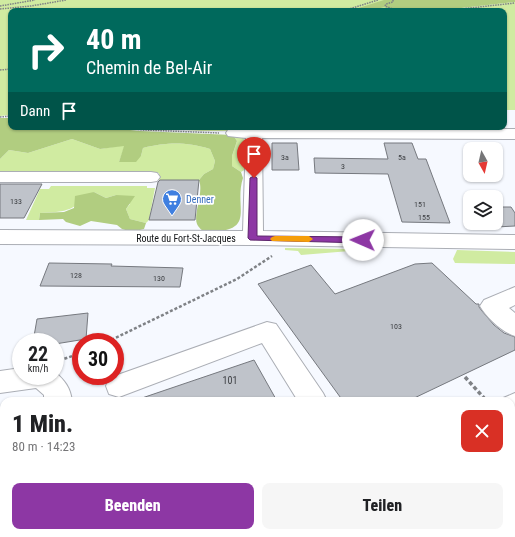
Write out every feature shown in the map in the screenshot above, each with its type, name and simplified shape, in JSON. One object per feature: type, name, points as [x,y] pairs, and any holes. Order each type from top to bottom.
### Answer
[{"type":"street","points":[[234,133],[515,134]]},
{"type":"street","points":[[253,238],[254,134]]},
{"type":"street","points":[[0,177],[151,177]]},
{"type":"street","name":"Route du Fort-St-Jacques","points":[[0,237],[253,238],[515,242]]},
{"type":"street","points":[[515,296],[492,306],[515,327]]},
{"type":"street","points":[[119,386],[267,331],[311,397]]},
{"type":"street","points":[[0,382],[42,376],[57,391],[58,397]]},
{"type":"path","points":[[0,6],[35,0]]},
{"type":"path","points":[[12,8],[66,0]]},
{"type":"path","points":[[353,8],[378,0]]},
{"type":"path","points":[[390,8],[385,6],[386,4],[393,2],[392,0]]},
{"type":"path","points":[[469,8],[515,3]]},
{"type":"path","points":[[144,130],[234,133]]},
{"type":"path","points":[[124,334],[237,279],[277,252]]},
{"type":"path","points":[[465,377],[483,397]]},
{"type":"green space","points":[[0,0],[391,0],[395,8],[8,8],[8,115],[0,116]]},
{"type":"green space","points":[[384,0],[515,0],[515,2],[462,8],[359,8]]},
{"type":"green space","points":[[515,2],[515,110],[507,110],[507,8],[462,8]]},
{"type":"green space","points":[[0,118],[8,118],[8,130],[130,130],[233,135],[237,141],[232,156],[232,166],[241,172],[243,178],[240,217],[238,223],[232,228],[221,231],[204,232],[197,224],[196,215],[200,191],[199,180],[204,174],[213,169],[215,161],[210,149],[185,144],[161,145],[143,148],[141,156],[136,162],[119,162],[124,146],[100,149],[72,139],[28,153],[9,150],[0,159]]},
{"type":"green space","points":[[184,130],[316,130],[315,131]]},
{"type":"green space","points":[[316,130],[477,130],[315,131]]},
{"type":"green space","points":[[233,135],[243,137],[244,140],[246,169],[241,172],[232,166],[232,156],[237,141]]},
{"type":"green space","points":[[72,139],[100,149],[125,145],[119,162],[141,156],[143,148],[177,144],[193,145],[210,149],[215,161],[213,169],[204,174],[199,180],[158,180],[159,173],[0,172],[0,159],[9,150],[28,153]]},
{"type":"green space","points":[[51,186],[147,186],[147,188],[155,188],[149,220],[146,223],[130,219],[126,209],[130,204],[116,195],[106,198],[94,192],[70,209],[58,212],[40,213],[39,220],[26,220],[40,189],[49,189]]},
{"type":"green space","points":[[94,192],[106,198],[116,195],[135,196],[126,209],[130,219],[146,223],[144,229],[132,232],[122,229],[117,225],[91,221],[80,226],[66,222],[63,219],[39,220],[40,213],[64,212],[74,208],[75,196]]},
{"type":"green space","points":[[285,248],[349,249],[350,251],[301,255],[298,251],[285,250]]},
{"type":"green space","points":[[457,250],[515,252],[515,264],[455,263],[453,259]]},
{"type":"building","points":[[272,143],[297,143],[299,170],[272,170]]},
{"type":"building","points":[[384,143],[412,143],[418,159],[426,159],[450,223],[402,222],[388,174],[315,173],[314,158],[388,159]]},
{"type":"building","points":[[160,180],[199,180],[195,220],[149,220],[158,182]]},
{"type":"building","points":[[0,184],[42,184],[24,218],[0,218]]},
{"type":"building","points":[[503,207],[511,207],[515,213],[515,226],[503,227]]},
{"type":"building","points":[[49,263],[112,264],[111,266],[183,268],[180,287],[40,286]]},
{"type":"building","points":[[432,263],[476,304],[479,304],[479,307],[494,325],[504,333],[515,337],[515,350],[416,397],[340,397],[258,284],[311,265],[335,294],[415,264]]},
{"type":"building","points":[[88,313],[86,333],[72,333],[72,341],[64,343],[64,333],[35,333],[37,319]]},
{"type":"building","points":[[254,360],[275,397],[145,397]]},
{"type":"slow traffic","points":[[275,239],[309,239]]},
{"type":"place","name":"Denner","points":[[172,216]]},
{"type":"route","points":[[254,178],[253,238],[363,240]]}]
